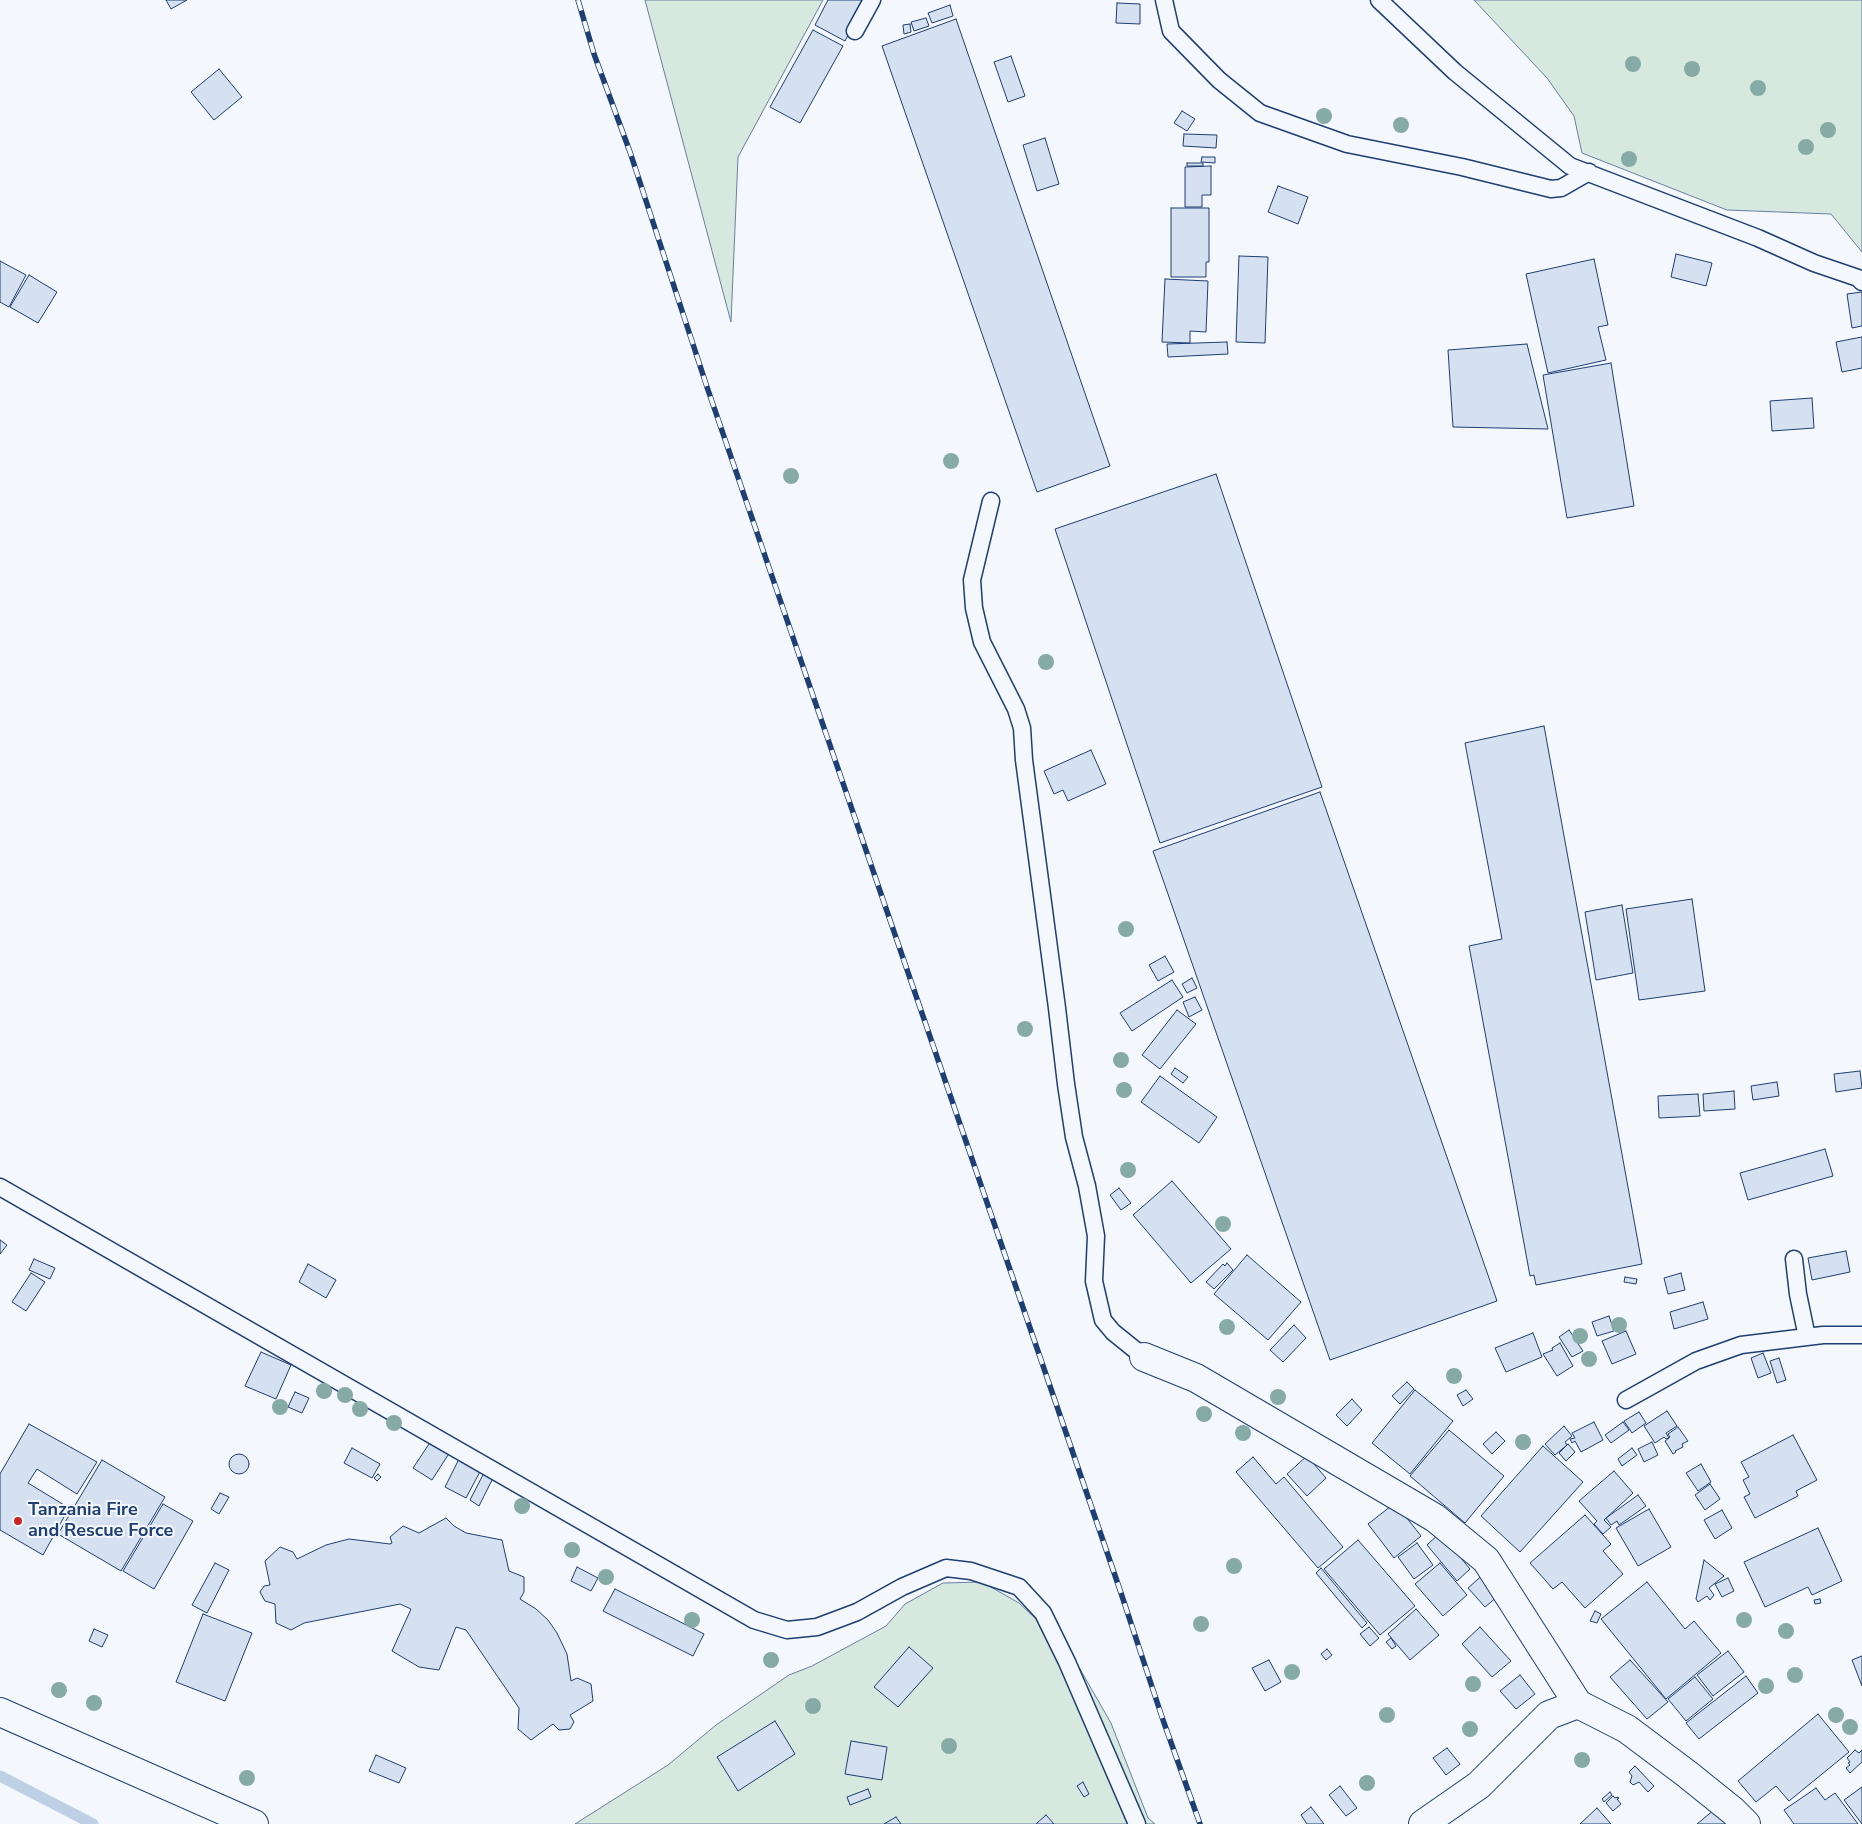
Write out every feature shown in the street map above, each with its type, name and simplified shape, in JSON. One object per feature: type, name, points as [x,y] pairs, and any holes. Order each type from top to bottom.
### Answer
[{"type":"street","points":[[1144,1357],[1196,1378],[1434,1518],[1486,1560],[1578,1704],[1627,1729],[1687,1774],[1733,1811],[1746,1824]]},
{"type":"street","points":[[1423,1824],[1479,1785],[1549,1715],[1578,1704]]},
{"type":"street","points":[[0,1712],[254,1824]]},
{"type":"lane","points":[[855,31],[872,0]]},
{"type":"lane","points":[[1164,0],[1171,30],[1219,80],[1260,113],[1346,144],[1462,167],[1551,189],[1561,188],[1588,172]]},
{"type":"lane","points":[[1379,0],[1463,78],[1570,166],[1758,238],[1814,263],[1858,278],[1862,282]]},
{"type":"lane","points":[[991,501],[972,580],[974,608],[982,642],[1016,709],[1022,728],[1025,769],[1067,1093],[1074,1137],[1087,1186],[1096,1236],[1094,1280],[1103,1320],[1113,1332],[1144,1357]]},
{"type":"lane","points":[[0,1187],[754,1620],[787,1630],[817,1627],[857,1612],[902,1587],[946,1568],[971,1571],[1019,1587],[1043,1613],[1051,1629],[1111,1760],[1137,1824]]},
{"type":"lane","points":[[1794,1259],[1798,1294],[1807,1337]]},
{"type":"lane","points":[[1626,1400],[1696,1361],[1741,1346],[1823,1335],[1862,1335]]},
{"type":"shaded area","points":[[645,0],[823,0],[738,157],[731,322]]},
{"type":"shaded area","points":[[1474,0],[1862,0],[1862,252],[1831,214],[1727,210],[1582,153],[1574,116],[1547,78]]},
{"type":"shaded area","points":[[982,1582],[1019,1603],[1069,1650],[1111,1723],[1148,1818],[1155,1824],[575,1824],[668,1765],[716,1725],[789,1675],[812,1666],[886,1626],[905,1604],[943,1583]]},
{"type":"building","points":[[166,0],[187,0],[171,9]]},
{"type":"building","points":[[828,0],[866,0],[845,41],[815,25]]},
{"type":"building","points":[[1117,3],[1140,4],[1140,24],[1116,23]]},
{"type":"building","points":[[950,5],[953,16],[932,23],[928,13]]},
{"type":"building","points":[[926,18],[929,26],[914,31],[911,22]]},
{"type":"building","points":[[956,19],[1110,466],[1037,492],[882,46]]},
{"type":"building","points":[[910,24],[911,32],[904,34],[903,25]]},
{"type":"building","points":[[813,30],[843,46],[800,123],[770,107]]},
{"type":"building","points":[[1011,56],[1025,96],[1008,102],[994,62]]},
{"type":"building","points":[[219,69],[242,97],[214,120],[191,92]]},
{"type":"building","points":[[1182,111],[1195,119],[1187,131],[1174,123]]},
{"type":"building","points":[[1184,134],[1217,135],[1216,148],[1183,146]]},
{"type":"building","points":[[1045,138],[1059,184],[1037,191],[1023,145]]},
{"type":"building","points":[[1202,157],[1215,157],[1215,163],[1201,162]]},
{"type":"building","points":[[1187,163],[1203,163],[1203,166],[1187,166]]},
{"type":"building","points":[[1211,166],[1211,195],[1202,195],[1202,207],[1185,207],[1185,167]]},
{"type":"building","points":[[1278,186],[1308,197],[1298,224],[1268,212]]},
{"type":"building","points":[[1171,208],[1209,208],[1209,262],[1206,262],[1206,277],[1171,277]]},
{"type":"building","points":[[1676,254],[1712,263],[1706,286],[1671,277]]},
{"type":"building","points":[[1239,256],[1268,257],[1265,343],[1236,342]]},
{"type":"building","points":[[1594,259],[1608,325],[1598,327],[1606,360],[1548,373],[1526,274]]},
{"type":"building","points":[[0,261],[26,275],[9,307],[0,302]]},
{"type":"building","points":[[29,275],[57,292],[38,323],[10,307]]},
{"type":"building","points":[[1165,279],[1208,281],[1206,332],[1190,331],[1190,343],[1162,342]]},
{"type":"building","points":[[1862,292],[1862,326],[1852,328],[1847,294]]},
{"type":"building","points":[[1862,337],[1862,368],[1842,372],[1836,342]]},
{"type":"building","points":[[1227,342],[1228,354],[1168,357],[1167,344]]},
{"type":"building","points":[[1527,344],[1548,429],[1453,427],[1448,350]]},
{"type":"building","points":[[1611,363],[1634,506],[1567,518],[1543,375]]},
{"type":"building","points":[[1812,398],[1814,428],[1772,431],[1770,401]]},
{"type":"building","points":[[1216,474],[1322,787],[1160,843],[1055,529]]},
{"type":"building","points":[[1544,726],[1642,1264],[1536,1285],[1534,1275],[1530,1276],[1469,946],[1502,939],[1465,743]]},
{"type":"building","points":[[1091,750],[1106,784],[1068,801],[1063,790],[1054,794],[1044,771]]},
{"type":"building","points":[[1320,792],[1497,1301],[1330,1360],[1153,851]]},
{"type":"building","points":[[1692,899],[1705,991],[1639,1000],[1626,909]]},
{"type":"building","points":[[1622,905],[1633,973],[1596,980],[1585,912]]},
{"type":"building","points":[[1165,956],[1174,972],[1158,981],[1149,965]]},
{"type":"building","points":[[1192,978],[1197,988],[1187,993],[1182,984]]},
{"type":"building","points":[[1172,980],[1183,997],[1132,1031],[1120,1013]]},
{"type":"building","points":[[1195,997],[1202,1010],[1189,1017],[1183,1002]]},
{"type":"building","points":[[1177,1010],[1196,1024],[1160,1069],[1142,1055]]},
{"type":"building","points":[[1175,1068],[1188,1077],[1183,1083],[1171,1074]]},
{"type":"building","points":[[1860,1071],[1862,1088],[1836,1092],[1834,1074]]},
{"type":"building","points":[[1160,1076],[1217,1117],[1199,1143],[1141,1102]]},
{"type":"building","points":[[1777,1082],[1779,1096],[1753,1100],[1751,1086]]},
{"type":"building","points":[[1734,1091],[1735,1109],[1704,1111],[1703,1094]]},
{"type":"building","points":[[1698,1094],[1700,1116],[1659,1118],[1658,1096]]},
{"type":"building","points":[[1825,1149],[1833,1176],[1748,1200],[1740,1173]]},
{"type":"building","points":[[1172,1181],[1231,1249],[1191,1283],[1133,1215]]},
{"type":"building","points":[[1119,1188],[1131,1203],[1121,1210],[1110,1195]]},
{"type":"building","points":[[0,1240],[7,1245],[0,1254]]},
{"type":"building","points":[[1846,1251],[1850,1272],[1812,1280],[1808,1258]]},
{"type":"building","points":[[1247,1255],[1301,1302],[1268,1340],[1214,1294]]},
{"type":"building","points":[[34,1259],[55,1268],[50,1279],[29,1270]]},
{"type":"building","points":[[1227,1263],[1233,1270],[1214,1289],[1206,1282],[1223,1264],[1225,1266]]},
{"type":"building","points":[[308,1264],[336,1280],[326,1298],[299,1282]]},
{"type":"building","points":[[31,1273],[45,1282],[26,1311],[12,1302]]},
{"type":"building","points":[[1681,1273],[1685,1290],[1668,1294],[1664,1278]]},
{"type":"building","points":[[1625,1277],[1637,1279],[1636,1284],[1624,1282]]},
{"type":"building","points":[[1703,1302],[1708,1319],[1674,1329],[1670,1312]]},
{"type":"building","points":[[1609,1316],[1614,1331],[1597,1336],[1592,1322]]},
{"type":"building","points":[[1294,1325],[1306,1338],[1283,1362],[1270,1350]]},
{"type":"building","points":[[1569,1330],[1583,1351],[1572,1357],[1559,1337]]},
{"type":"building","points":[[1626,1331],[1636,1354],[1612,1364],[1602,1341]]},
{"type":"building","points":[[1533,1333],[1542,1357],[1506,1372],[1495,1348]]},
{"type":"building","points":[[1560,1343],[1573,1366],[1557,1376],[1543,1354],[1553,1350],[1552,1348]]},
{"type":"building","points":[[261,1352],[291,1365],[276,1399],[245,1386]]},
{"type":"building","points":[[1763,1353],[1771,1373],[1758,1378],[1751,1358]]},
{"type":"building","points":[[1779,1358],[1786,1380],[1777,1383],[1770,1361]]},
{"type":"building","points":[[1407,1382],[1414,1389],[1400,1404],[1392,1396]]},
{"type":"building","points":[[1415,1390],[1453,1421],[1410,1474],[1372,1443]]},
{"type":"building","points":[[1466,1390],[1473,1399],[1463,1406],[1457,1395]]},
{"type":"building","points":[[295,1392],[309,1398],[302,1413],[288,1407]]},
{"type":"building","points":[[1352,1399],[1362,1410],[1347,1426],[1336,1415]]},
{"type":"building","points":[[1667,1411],[1677,1426],[1666,1433],[1669,1438],[1666,1439],[1664,1437],[1655,1443],[1644,1426]]},
{"type":"building","points":[[1639,1412],[1646,1423],[1632,1433],[1624,1421]]},
{"type":"building","points":[[1594,1422],[1603,1440],[1581,1452],[1575,1441],[1572,1443],[1570,1439],[1575,1438],[1572,1433]]},
{"type":"building","points":[[1623,1422],[1629,1430],[1611,1443],[1605,1435]]},
{"type":"building","points":[[29,1424],[97,1462],[77,1494],[37,1469],[28,1483],[69,1508],[43,1555],[0,1530],[0,1474]]},
{"type":"building","points":[[1564,1426],[1572,1436],[1565,1442],[1567,1445],[1555,1455],[1545,1444]]},
{"type":"building","points":[[1678,1427],[1688,1441],[1682,1444],[1683,1447],[1673,1454],[1665,1441],[1670,1437],[1668,1434]]},
{"type":"building","points":[[1449,1430],[1504,1476],[1465,1523],[1410,1476]]},
{"type":"building","points":[[1496,1432],[1505,1441],[1492,1454],[1483,1444]]},
{"type":"building","points":[[1793,1435],[1817,1480],[1796,1491],[1798,1496],[1755,1518],[1744,1497],[1750,1494],[1743,1480],[1749,1477],[1741,1462]]},
{"type":"building","points":[[431,1441],[450,1452],[432,1480],[413,1468]]},
{"type":"building","points":[[1652,1442],[1658,1455],[1644,1462],[1638,1449]]},
{"type":"building","points":[[1568,1444],[1575,1452],[1566,1461],[1559,1453]]},
{"type":"building","points":[[1543,1446],[1583,1482],[1520,1552],[1481,1516]]},
{"type":"building","points":[[352,1448],[380,1464],[372,1478],[344,1463]]},
{"type":"building","points":[[1632,1448],[1637,1455],[1622,1466],[1618,1459]]},
{"type":"building","points":[[239,1454],[246,1457],[249,1464],[246,1471],[239,1474],[232,1471],[229,1464],[232,1457]]},
{"type":"building","points":[[461,1455],[483,1466],[466,1498],[445,1487]]},
{"type":"building","points":[[1307,1456],[1326,1478],[1307,1496],[1287,1474]]},
{"type":"building","points":[[1253,1457],[1276,1484],[1284,1477],[1343,1547],[1318,1568],[1236,1472]]},
{"type":"building","points":[[102,1460],[165,1497],[121,1571],[58,1534]]},
{"type":"building","points":[[1701,1464],[1711,1482],[1698,1491],[1686,1473]]},
{"type":"building","points":[[485,1471],[494,1476],[479,1506],[470,1500]]},
{"type":"building","points":[[1614,1471],[1633,1493],[1604,1520],[1611,1527],[1603,1534],[1594,1524],[1597,1521],[1579,1501]]},
{"type":"building","points":[[378,1474],[381,1477],[377,1481],[374,1478]]},
{"type":"building","points":[[1710,1484],[1720,1499],[1705,1510],[1695,1495]]},
{"type":"building","points":[[220,1493],[229,1497],[219,1514],[211,1509]]},
{"type":"building","points":[[1638,1495],[1646,1506],[1619,1525],[1617,1521],[1611,1525],[1606,1518]]},
{"type":"building","points":[[1395,1503],[1421,1536],[1394,1558],[1368,1524]]},
{"type":"building","points":[[163,1504],[193,1521],[154,1589],[123,1571]]},
{"type":"building","points":[[1649,1509],[1671,1547],[1638,1566],[1616,1528]]},
{"type":"building","points":[[1722,1510],[1732,1528],[1715,1539],[1704,1520]]},
{"type":"building","points":[[1585,1515],[1611,1544],[1603,1551],[1623,1574],[1585,1608],[1562,1582],[1553,1589],[1530,1563]]},
{"type":"building","points":[[446,1518],[454,1526],[466,1533],[502,1540],[509,1571],[524,1577],[524,1592],[520,1599],[536,1609],[548,1620],[557,1633],[567,1654],[571,1681],[577,1678],[591,1684],[593,1701],[570,1715],[574,1722],[570,1729],[559,1730],[553,1724],[531,1740],[518,1729],[519,1708],[466,1630],[456,1627],[439,1670],[419,1667],[392,1651],[411,1609],[400,1604],[304,1623],[291,1630],[276,1623],[275,1604],[265,1601],[260,1592],[264,1586],[270,1585],[265,1561],[280,1547],[293,1552],[297,1559],[326,1545],[349,1539],[390,1544],[392,1543],[390,1537],[403,1526],[419,1533]]},
{"type":"building","points":[[1818,1528],[1842,1581],[1812,1595],[1808,1587],[1765,1607],[1744,1562]]},
{"type":"building","points":[[1440,1533],[1470,1569],[1457,1581],[1427,1545]]},
{"type":"building","points":[[1358,1540],[1415,1606],[1380,1635],[1324,1569]]},
{"type":"building","points":[[1417,1543],[1433,1565],[1414,1579],[1398,1557]]},
{"type":"building","points":[[1704,1560],[1724,1576],[1709,1588],[1714,1595],[1710,1600],[1707,1596],[1698,1602],[1696,1599]]},
{"type":"building","points":[[215,1563],[229,1570],[207,1613],[192,1605]]},
{"type":"building","points":[[1440,1563],[1467,1595],[1443,1616],[1415,1584]]},
{"type":"building","points":[[577,1567],[598,1578],[591,1591],[571,1581]]},
{"type":"building","points":[[1321,1568],[1367,1623],[1362,1628],[1316,1573]]},
{"type":"building","points":[[1486,1572],[1503,1592],[1485,1607],[1468,1588]]},
{"type":"building","points":[[1728,1578],[1734,1591],[1722,1597],[1715,1584]]},
{"type":"building","points":[[1647,1582],[1685,1629],[1694,1621],[1721,1653],[1666,1699],[1601,1619]]},
{"type":"building","points":[[615,1589],[704,1634],[693,1656],[603,1611]]},
{"type":"building","points":[[1820,1599],[1821,1603],[1815,1604],[1814,1600]]},
{"type":"building","points":[[1416,1609],[1439,1635],[1410,1660],[1388,1634]]},
{"type":"building","points":[[1595,1611],[1601,1614],[1597,1623],[1590,1621]]},
{"type":"building","points":[[203,1614],[252,1633],[225,1701],[176,1682]]},
{"type":"building","points":[[1369,1627],[1379,1638],[1370,1646],[1360,1634]]},
{"type":"building","points":[[1480,1627],[1511,1661],[1492,1677],[1462,1644]]},
{"type":"building","points":[[94,1629],[108,1635],[102,1647],[89,1641]]},
{"type":"building","points":[[1391,1638],[1396,1646],[1392,1649],[1386,1642]]},
{"type":"building","points":[[909,1647],[933,1668],[898,1707],[874,1687]]},
{"type":"building","points":[[1327,1649],[1332,1655],[1326,1660],[1321,1654]]},
{"type":"building","points":[[1728,1651],[1744,1672],[1713,1696],[1697,1675]]},
{"type":"building","points":[[1862,1656],[1862,1686],[1852,1660]]},
{"type":"building","points":[[1269,1660],[1281,1682],[1265,1691],[1252,1668]]},
{"type":"building","points":[[1630,1660],[1668,1702],[1647,1719],[1610,1677]]},
{"type":"building","points":[[1520,1675],[1535,1694],[1516,1709],[1500,1691]]},
{"type":"building","points":[[1746,1676],[1758,1693],[1699,1739],[1686,1723]]},
{"type":"building","points":[[1695,1677],[1713,1699],[1686,1721],[1668,1699]]},
{"type":"building","points":[[1818,1714],[1849,1752],[1789,1801],[1776,1786],[1756,1802],[1738,1781]]},
{"type":"building","points":[[775,1721],[795,1754],[738,1791],[717,1757]]},
{"type":"building","points":[[851,1741],[887,1747],[882,1780],[845,1774]]},
{"type":"building","points":[[1447,1748],[1460,1764],[1446,1775],[1433,1758]]},
{"type":"building","points":[[1855,1750],[1859,1753],[1862,1750],[1862,1762],[1850,1773],[1846,1768],[1850,1765],[1847,1758]]},
{"type":"building","points":[[376,1755],[406,1768],[399,1783],[369,1771]]},
{"type":"building","points":[[1635,1766],[1654,1786],[1648,1792],[1639,1782],[1633,1785],[1630,1782],[1632,1776],[1629,1772]]},
{"type":"building","points":[[1083,1782],[1089,1794],[1084,1797],[1077,1786]]},
{"type":"building","points":[[1340,1786],[1357,1808],[1346,1816],[1329,1795]]},
{"type":"building","points":[[1862,1787],[1862,1824],[1844,1800]]},
{"type":"building","points":[[1816,1788],[1825,1800],[1835,1793],[1858,1824],[1794,1824],[1784,1810]]},
{"type":"building","points":[[868,1789],[871,1797],[850,1805],[847,1797]]},
{"type":"building","points":[[1610,1792],[1612,1795],[1604,1802],[1602,1799]]},
{"type":"building","points":[[1613,1796],[1619,1798],[1617,1799],[1621,1804],[1613,1811],[1606,1803]]},
{"type":"building","points":[[1720,1805],[1735,1824],[1697,1824]]},
{"type":"building","points":[[1311,1807],[1324,1824],[1307,1824],[1301,1815]]},
{"type":"building","points":[[1597,1808],[1611,1824],[1580,1824]]},
{"type":"building","points":[[1046,1815],[1054,1824],[1036,1824]]},
{"type":"building","points":[[896,1817],[901,1824],[884,1824]]},
{"type":"waterway","points":[[0,1776],[93,1824]]},
{"type":"railway","points":[[578,0],[594,54],[630,152],[707,387],[1200,1824]]},
{"type":"place","name":"Tanzania Fire and Rescue Force","points":[[18,1521]]}]
